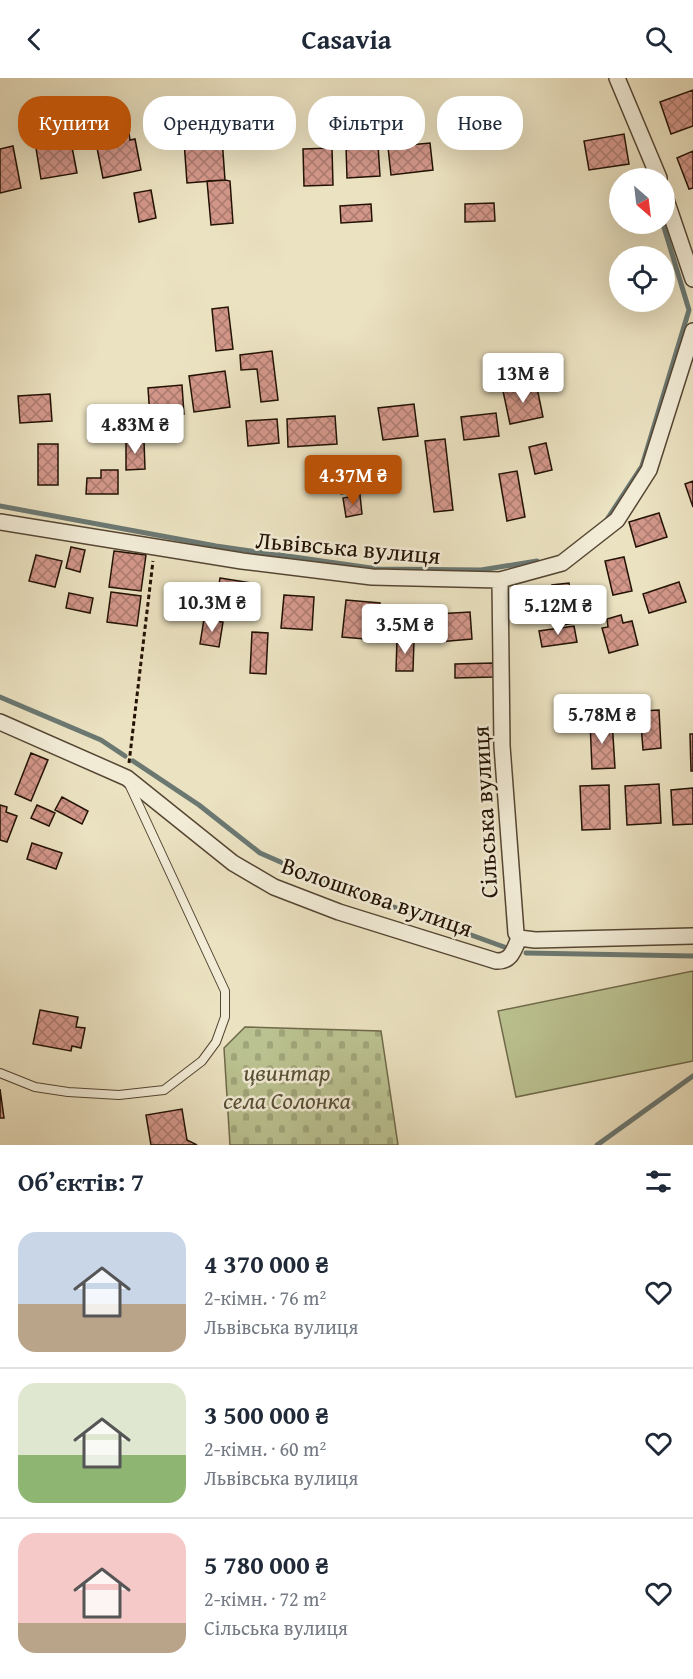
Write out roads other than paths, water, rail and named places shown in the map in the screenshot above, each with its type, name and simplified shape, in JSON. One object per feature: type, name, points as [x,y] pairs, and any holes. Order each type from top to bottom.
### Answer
[{"type":"street","points":[[617,78],[655,168]]},
{"type":"street","points":[[675,226],[693,279]]},
{"type":"street","name":"Львівська вулиця","points":[[0,522],[155,547],[372,577],[500,580],[562,563],[617,520],[649,470],[693,331]]},
{"type":"street","name":"Сільська вулиця","points":[[500,580],[502,746],[514,924],[519,938]]},
{"type":"street","name":"Волошкова вулиця","points":[[0,722],[127,778],[233,863],[274,887],[339,912],[496,961],[503,962],[510,958],[519,938]]},
{"type":"street","points":[[519,938],[534,940],[693,936]]},
{"type":"lane","points":[[0,1073],[35,1087],[142,1094],[164,1090],[202,1061],[216,1042],[225,1017],[225,990],[127,778]]},
{"type":"waterway","points":[[606,521],[642,466],[689,310],[666,234]]},
{"type":"waterway","points":[[0,506],[216,546],[378,569],[481,570],[537,561]]},
{"type":"waterway","points":[[0,697],[101,740],[125,756]]},
{"type":"waterway","points":[[133,761],[199,805],[260,853],[333,885],[507,948]]},
{"type":"waterway","points":[[526,953],[693,956]]},
{"type":"waterway","points":[[597,1145],[693,1076]]},
{"type":"park label","name":"цвинтар села Солонка","points":[[287,1087]]}]
